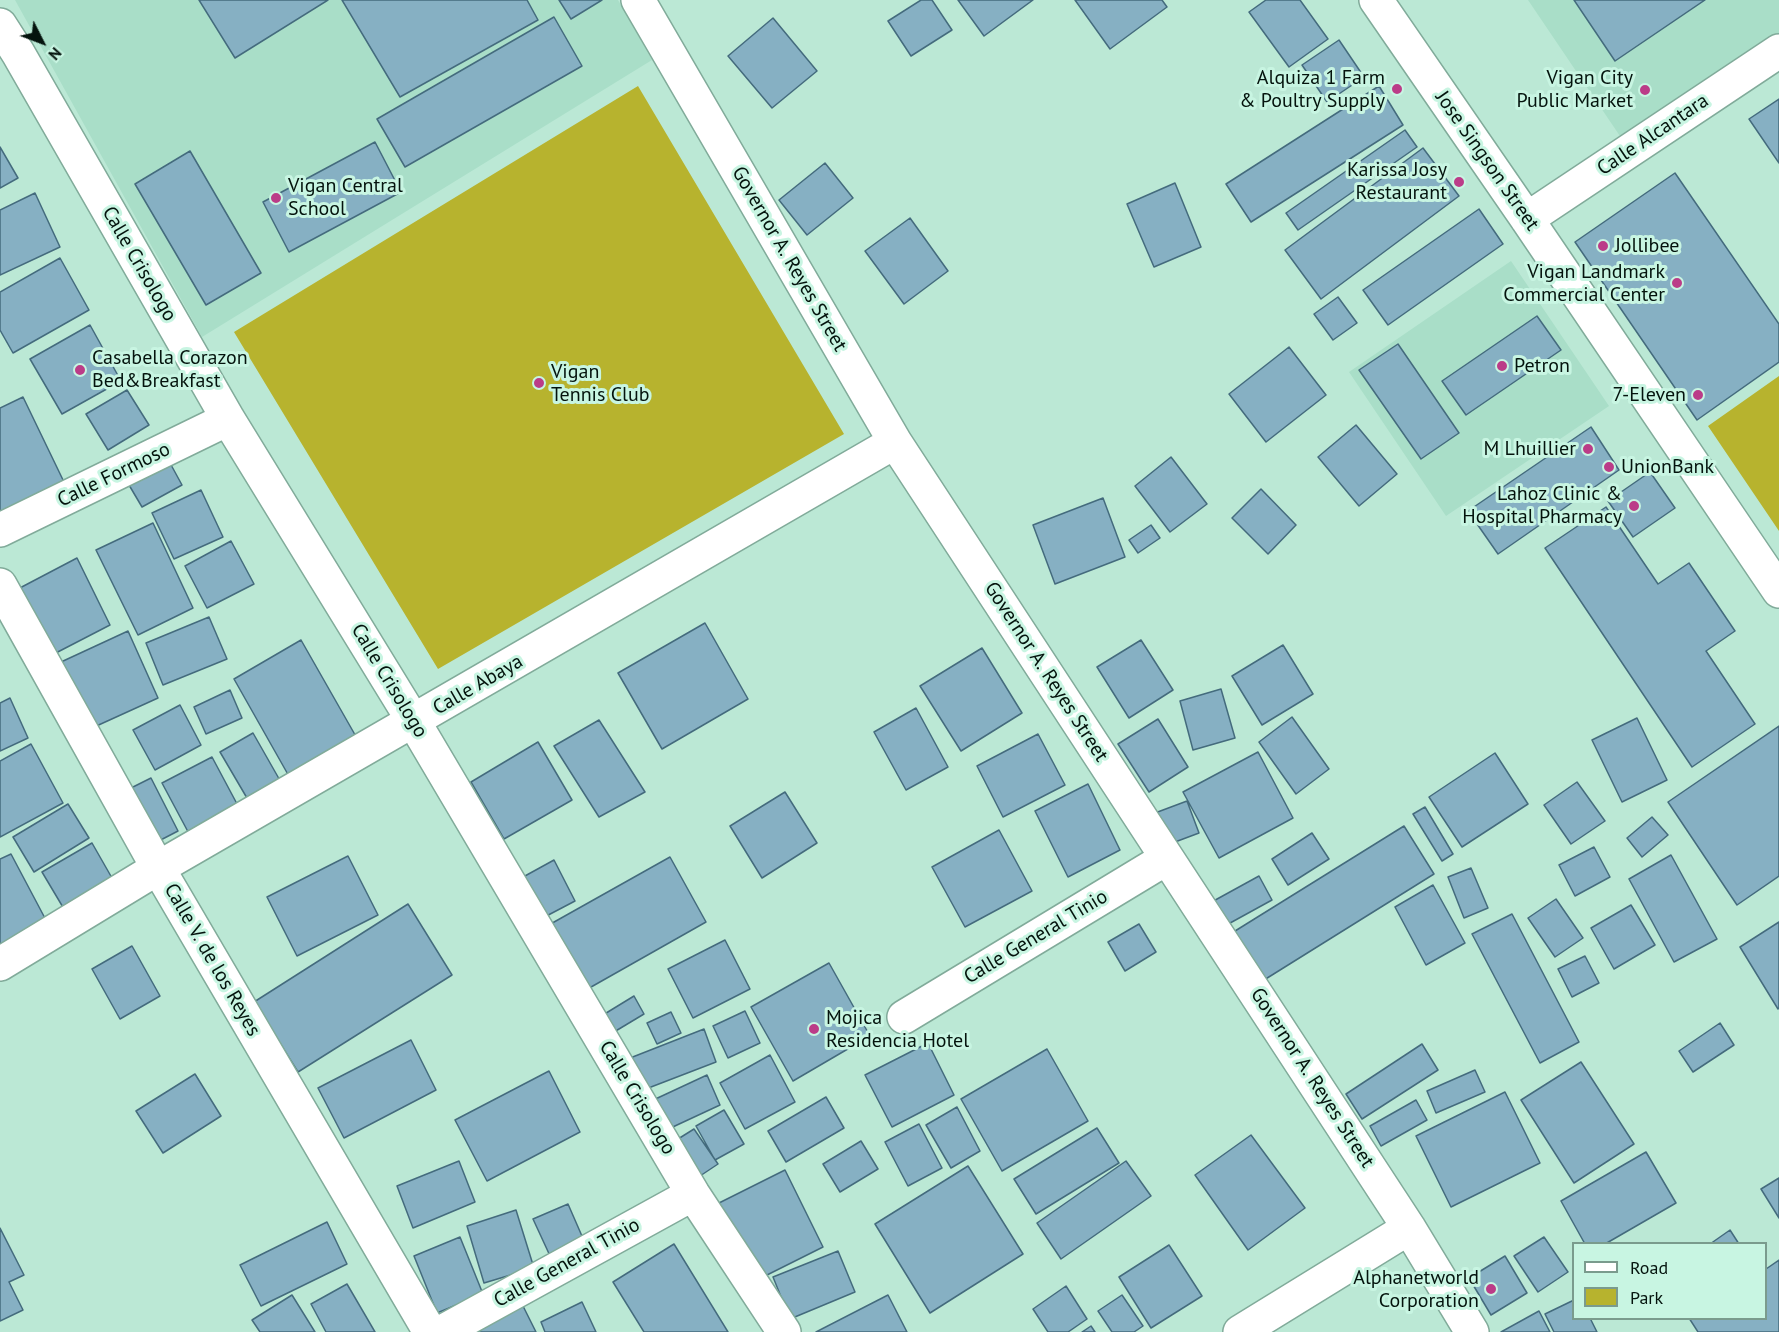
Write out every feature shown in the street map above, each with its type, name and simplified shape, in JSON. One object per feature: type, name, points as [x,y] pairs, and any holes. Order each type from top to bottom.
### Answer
[{"type":"street","name":"Governor A. Reyes Street","points":[[638,0],[895,442],[1409,1228],[1472,1332]]},
{"type":"street","name":"Jose Singson Street","points":[[1376,0],[1779,591]]},
{"type":"street","name":"Calle Crisologo","points":[[0,25],[9,58],[414,722],[693,1194],[784,1332]]},
{"type":"street","name":"Calle Alcantara","points":[[1527,219],[1779,51]]},
{"type":"street","name":"Calle Formoso","points":[[0,530],[228,419]]},
{"type":"street","name":"Calle Abaya","points":[[0,964],[158,868],[895,442]]},
{"type":"street","name":"Calle V. de los Reyes","points":[[0,585],[158,868],[430,1332]]},
{"type":"street","name":"Calle General Tinio","points":[[904,1017],[1167,858]]},
{"type":"street","name":"Calle General Tinio","points":[[441,1332],[693,1194]]},
{"type":"street","points":[[1240,1332],[1409,1228]]},
{"type":"shaded area","name":"Vigan Central School","points":[[15,0],[618,0],[652,60],[202,337]]},
{"type":"shaded area","name":"Vigan City Public Market","points":[[1528,0],[1779,0],[1779,38],[1624,142]]},
{"type":"shaded area","points":[[1511,261],[1609,406],[1446,516],[1349,372]]},
{"type":"green space","name":"Vigan Tennis Club","points":[[638,86],[844,434],[438,669],[234,332]]},
{"type":"green space","points":[[1779,376],[1779,531],[1708,426]]},
{"type":"building","points":[[199,0],[328,0],[235,58]]},
{"type":"building","points":[[342,0],[527,0],[538,20],[400,97]]},
{"type":"building","points":[[559,0],[602,0],[571,19]]},
{"type":"building","points":[[921,0],[932,0],[952,30],[911,56],[888,21]]},
{"type":"building","points":[[958,0],[1033,0],[984,36]]},
{"type":"building","points":[[1075,0],[1162,0],[1167,7],[1110,49]]},
{"type":"building","points":[[1266,0],[1300,0],[1328,39],[1289,67],[1249,12]]},
{"type":"building","points":[[1574,0],[1705,0],[1615,61]]},
{"type":"building","points":[[554,17],[582,66],[405,167],[377,119]]},
{"type":"building","points":[[773,18],[817,71],[772,108],[728,56]]},
{"type":"building","points":[[1339,40],[1364,77],[1327,102],[1302,65]]},
{"type":"building","points":[[1379,86],[1403,125],[1251,222],[1226,184]]},
{"type":"building","points":[[1779,99],[1779,163],[1749,119]]},
{"type":"building","points":[[1405,130],[1417,147],[1298,230],[1286,213]]},
{"type":"building","points":[[375,142],[401,192],[289,252],[263,202]]},
{"type":"building","points":[[0,147],[18,178],[0,188]]},
{"type":"building","points":[[1423,148],[1459,196],[1321,299],[1285,250]]},
{"type":"building","points":[[190,151],[261,273],[206,305],[135,184]]},
{"type":"building","points":[[825,163],[853,198],[807,235],[779,200]]},
{"type":"building","name":"Vigan Landmark Commercial Center","points":[[1675,173],[1779,324],[1779,362],[1697,420],[1575,242]]},
{"type":"building","points":[[1175,183],[1201,247],[1154,267],[1127,204]]},
{"type":"building","points":[[35,193],[60,247],[0,275],[0,210]]},
{"type":"building","points":[[1479,209],[1503,244],[1388,325],[1363,290]]},
{"type":"building","points":[[910,218],[948,271],[904,304],[865,251]]},
{"type":"building","points":[[60,258],[89,310],[13,353],[0,330],[0,292]]},
{"type":"building","points":[[1338,297],[1357,323],[1333,340],[1314,314]]},
{"type":"building","name":"Petron","points":[[1537,316],[1561,350],[1466,415],[1442,381]]},
{"type":"building","points":[[90,325],[121,381],[62,414],[30,359]]},
{"type":"building","points":[[1398,344],[1459,433],[1421,459],[1359,370]]},
{"type":"building","points":[[1289,347],[1326,395],[1266,442],[1229,394]]},
{"type":"building","points":[[127,390],[149,425],[108,450],[86,414]]},
{"type":"building","points":[[23,397],[64,482],[0,514],[0,408]]},
{"type":"building","points":[[1356,425],[1397,474],[1359,506],[1318,457]]},
{"type":"building","points":[[1591,427],[1619,470],[1498,554],[1468,511]]},
{"type":"building","points":[[1171,457],[1207,504],[1170,532],[1135,486]]},
{"type":"building","points":[[170,463],[182,485],[142,507],[129,485]]},
{"type":"building","points":[[1650,472],[1675,508],[1633,537],[1608,501]]},
{"type":"building","points":[[1261,489],[1296,525],[1268,554],[1232,518]]},
{"type":"building","points":[[201,490],[223,537],[174,559],[152,513]]},
{"type":"building","points":[[1103,498],[1125,557],[1055,584],[1033,525]]},
{"type":"building","points":[[1606,507],[1658,584],[1689,563],[1735,631],[1706,651],[1755,724],[1692,767],[1545,548]]},
{"type":"building","points":[[153,523],[193,608],[138,635],[96,550]]},
{"type":"building","points":[[1151,525],[1160,538],[1138,553],[1129,540]]},
{"type":"building","points":[[231,541],[254,584],[207,608],[185,566]]},
{"type":"building","points":[[77,558],[110,625],[50,656],[16,590]]},
{"type":"building","points":[[209,617],[227,659],[163,685],[146,643]]},
{"type":"building","points":[[705,623],[748,699],[662,749],[618,673]]},
{"type":"building","points":[[128,631],[158,698],[92,728],[61,662]]},
{"type":"building","points":[[301,640],[358,740],[290,778],[234,679]]},
{"type":"building","points":[[1141,640],[1173,690],[1129,718],[1097,667]]},
{"type":"building","points":[[1283,645],[1313,694],[1262,725],[1232,676]]},
{"type":"building","points":[[982,648],[1022,713],[961,751],[920,686]]},
{"type":"building","points":[[1221,689],[1235,738],[1193,750],[1180,701]]},
{"type":"building","points":[[230,690],[242,718],[206,734],[194,707]]},
{"type":"building","points":[[10,698],[28,738],[0,751],[0,703]]},
{"type":"building","points":[[180,705],[201,745],[155,770],[133,730]]},
{"type":"building","points":[[916,708],[948,767],[906,790],[874,732]]},
{"type":"building","points":[[1292,717],[1329,769],[1296,794],[1259,742]]},
{"type":"building","points":[[1637,718],[1667,780],[1622,802],[1592,740]]},
{"type":"building","points":[[1158,719],[1188,767],[1149,792],[1118,744]]},
{"type":"building","points":[[599,720],[645,792],[599,817],[554,746]]},
{"type":"building","points":[[1779,726],[1779,876],[1737,905],[1668,802]]},
{"type":"building","points":[[253,733],[286,791],[254,810],[220,752]]},
{"type":"building","points":[[1038,734],[1065,785],[1003,817],[977,766]]},
{"type":"building","points":[[538,742],[572,800],[504,839],[471,782]]},
{"type":"building","points":[[31,744],[63,803],[0,837],[0,761]]},
{"type":"building","points":[[1258,752],[1293,818],[1219,858],[1183,792]]},
{"type":"building","points":[[1495,753],[1528,804],[1462,847],[1429,797]]},
{"type":"building","points":[[212,757],[244,817],[194,843],[162,783]]},
{"type":"building","points":[[151,778],[178,831],[151,845],[123,792]]},
{"type":"building","points":[[1577,782],[1605,821],[1571,844],[1544,805]]},
{"type":"building","points":[[1088,784],[1120,850],[1068,877],[1035,811]]},
{"type":"building","points":[[785,792],[817,843],[762,878],[730,826]]},
{"type":"building","points":[[1187,801],[1199,833],[1167,845],[1155,813]]},
{"type":"building","points":[[68,804],[89,838],[34,872],[13,837]]},
{"type":"building","points":[[1425,807],[1453,854],[1442,861],[1413,814]]},
{"type":"building","points":[[1652,817],[1668,835],[1642,857],[1627,838]]},
{"type":"building","points":[[1404,826],[1434,874],[1256,985],[1227,936]]},
{"type":"building","points":[[999,830],[1032,891],[965,927],[932,867]]},
{"type":"building","points":[[1312,833],[1329,859],[1288,885],[1272,859]]},
{"type":"building","points":[[92,843],[116,885],[67,914],[42,872]]},
{"type":"building","points":[[1594,847],[1610,877],[1575,896],[1559,865]]},
{"type":"building","points":[[11,854],[47,922],[0,947],[0,859]]},
{"type":"building","points":[[1671,855],[1717,939],[1674,962],[1629,879]]},
{"type":"building","points":[[348,856],[378,915],[297,956],[267,897]]},
{"type":"building","points":[[670,857],[706,922],[584,991],[547,926]]},
{"type":"building","points":[[554,860],[575,901],[535,922],[514,882]]},
{"type":"building","points":[[1471,868],[1488,908],[1464,918],[1448,877]]},
{"type":"building","points":[[1259,876],[1272,900],[1221,928],[1208,904]]},
{"type":"building","points":[[1433,885],[1465,943],[1426,965],[1395,907]]},
{"type":"building","points":[[1556,899],[1583,938],[1555,957],[1528,918]]},
{"type":"building","points":[[408,904],[452,975],[298,1072],[254,1002]]},
{"type":"building","points":[[1631,905],[1655,945],[1614,969],[1591,928]]},
{"type":"building","points":[[1512,914],[1579,1042],[1540,1063],[1472,934]]},
{"type":"building","points":[[1779,922],[1779,1008],[1778,1009],[1740,947]]},
{"type":"building","points":[[1139,924],[1156,952],[1125,971],[1108,942]]},
{"type":"building","points":[[725,940],[750,989],[693,1018],[668,969]]},
{"type":"building","points":[[132,946],[160,996],[120,1019],[92,969]]},
{"type":"building","points":[[1585,956],[1599,983],[1572,997],[1558,969]]},
{"type":"building","points":[[829,963],[870,1036],[793,1081],[751,1007]]},
{"type":"building","points":[[634,996],[644,1014],[609,1035],[598,1018]]},
{"type":"building","points":[[745,1011],[760,1043],[728,1058],[713,1026]]},
{"type":"building","points":[[671,1012],[681,1033],[657,1044],[647,1023]]},
{"type":"building","points":[[1720,1023],[1734,1045],[1693,1072],[1679,1051]]},
{"type":"building","points":[[704,1029],[716,1062],[638,1092],[625,1060]]},
{"type":"building","points":[[411,1040],[436,1090],[344,1138],[318,1088]]},
{"type":"building","points":[[928,1043],[954,1095],[892,1127],[865,1075]]},
{"type":"building","points":[[1422,1044],[1438,1070],[1362,1119],[1346,1094]]},
{"type":"building","points":[[1047,1049],[1088,1121],[1002,1171],[961,1099]]},
{"type":"building","points":[[770,1055],[795,1102],[745,1129],[720,1083]]},
{"type":"building","points":[[1581,1062],[1634,1144],[1574,1183],[1521,1100]]},
{"type":"building","points":[[1475,1070],[1485,1092],[1436,1113],[1427,1091]]},
{"type":"building","points":[[549,1071],[580,1132],[487,1181],[455,1120]]},
{"type":"building","points":[[195,1074],[221,1116],[163,1153],[136,1111]]},
{"type":"building","points":[[707,1075],[720,1105],[662,1132],[649,1102]]},
{"type":"building","points":[[1505,1092],[1540,1163],[1451,1207],[1416,1136]]},
{"type":"building","points":[[826,1097],[844,1128],[786,1162],[768,1131]]},
{"type":"building","points":[[1416,1100],[1427,1120],[1381,1146],[1370,1126]]},
{"type":"building","points":[[957,1107],[980,1151],[951,1168],[926,1125]]},
{"type":"building","points":[[724,1110],[744,1144],[715,1160],[696,1126]]},
{"type":"building","points":[[919,1124],[942,1168],[908,1186],[885,1142]]},
{"type":"building","points":[[1097,1128],[1119,1163],[1036,1214],[1014,1179]]},
{"type":"building","points":[[694,1129],[718,1164],[694,1180],[670,1144]]},
{"type":"building","points":[[1251,1135],[1305,1208],[1248,1250],[1195,1175]]},
{"type":"building","points":[[861,1141],[878,1169],[840,1192],[823,1164]]},
{"type":"building","points":[[1646,1152],[1676,1203],[1608,1242],[1584,1242],[1561,1201]]},
{"type":"building","points":[[459,1161],[475,1202],[413,1228],[397,1186]]},
{"type":"building","points":[[1126,1161],[1151,1196],[1061,1259],[1037,1223]]},
{"type":"building","points":[[968,1166],[1023,1254],[930,1313],[875,1224]]},
{"type":"building","points":[[785,1170],[823,1247],[755,1281],[717,1204]]},
{"type":"building","points":[[1779,1178],[1779,1218],[1761,1189]]},
{"type":"building","points":[[568,1204],[585,1243],[551,1258],[533,1219]]},
{"type":"building","points":[[516,1210],[534,1268],[484,1283],[467,1226]]},
{"type":"building","points":[[327,1222],[347,1264],[261,1306],[240,1265]]},
{"type":"building","points":[[0,1228],[24,1275],[9,1282],[23,1310],[0,1321]]},
{"type":"building","points":[[1730,1230],[1738,1242],[1713,1242]]},
{"type":"building","points":[[460,1237],[483,1294],[437,1313],[414,1256]]},
{"type":"building","points":[[1544,1237],[1568,1272],[1538,1292],[1514,1256]]},
{"type":"building","points":[[674,1244],[728,1332],[644,1332],[613,1282]]},
{"type":"building","points":[[1169,1245],[1202,1296],[1151,1328],[1119,1277]]},
{"type":"building","points":[[838,1251],[855,1292],[790,1319],[773,1277]]},
{"type":"building","points":[[1505,1256],[1527,1293],[1491,1315],[1469,1278]]},
{"type":"building","points":[[1779,1260],[1779,1332],[1698,1332],[1690,1320],[1767,1320],[1767,1268]]},
{"type":"building","points":[[347,1284],[375,1332],[326,1332],[311,1304]]},
{"type":"building","points":[[1066,1286],[1087,1319],[1068,1332],[1048,1332],[1033,1309]]},
{"type":"building","points":[[292,1295],[315,1332],[260,1332],[252,1320]]},
{"type":"building","points":[[888,1295],[907,1332],[816,1332]]},
{"type":"building","points":[[1122,1295],[1143,1326],[1134,1332],[1112,1332],[1098,1311]]},
{"type":"building","points":[[1572,1301],[1572,1320],[1591,1320],[1597,1332],[1554,1332],[1545,1314]]},
{"type":"building","points":[[521,1302],[536,1332],[465,1332]]},
{"type":"building","points":[[582,1302],[596,1332],[545,1332],[541,1322]]},
{"type":"building","points":[[1539,1311],[1550,1332],[1501,1332]]},
{"type":"building","points":[[1091,1326],[1095,1332],[1082,1332]]},
{"type":"place","name":"Alquiza 1 Farm & Poultry Supply","points":[[1397,89]]},
{"type":"place","name":"Vigan City Public Market","points":[[1645,90]]},
{"type":"place","name":"Karissa Josy Restaurant","points":[[1459,182]]},
{"type":"place","name":"Vigan Central School","points":[[276,198]]},
{"type":"place","name":"Jollibee","points":[[1603,246]]},
{"type":"place","name":"Vigan Landmark Commercial Center","points":[[1677,283]]},
{"type":"place","name":"Petron","points":[[1502,366]]},
{"type":"place","name":"Casabella Corazon Bed&Breakfast","points":[[80,370]]},
{"type":"place","name":"Vigan Tennis Club","points":[[539,383]]},
{"type":"place","name":"7-Eleven","points":[[1698,395]]},
{"type":"place","name":"M Lhuillier","points":[[1588,449]]},
{"type":"place","name":"UnionBank","points":[[1609,467]]},
{"type":"place","name":"Lahoz Clinic & Hospital Pharmacy","points":[[1634,506]]},
{"type":"place","name":"Mojica Residencia Hotel","points":[[814,1029]]},
{"type":"place","name":"Alphanetworld Corporation","points":[[1491,1289]]}]
